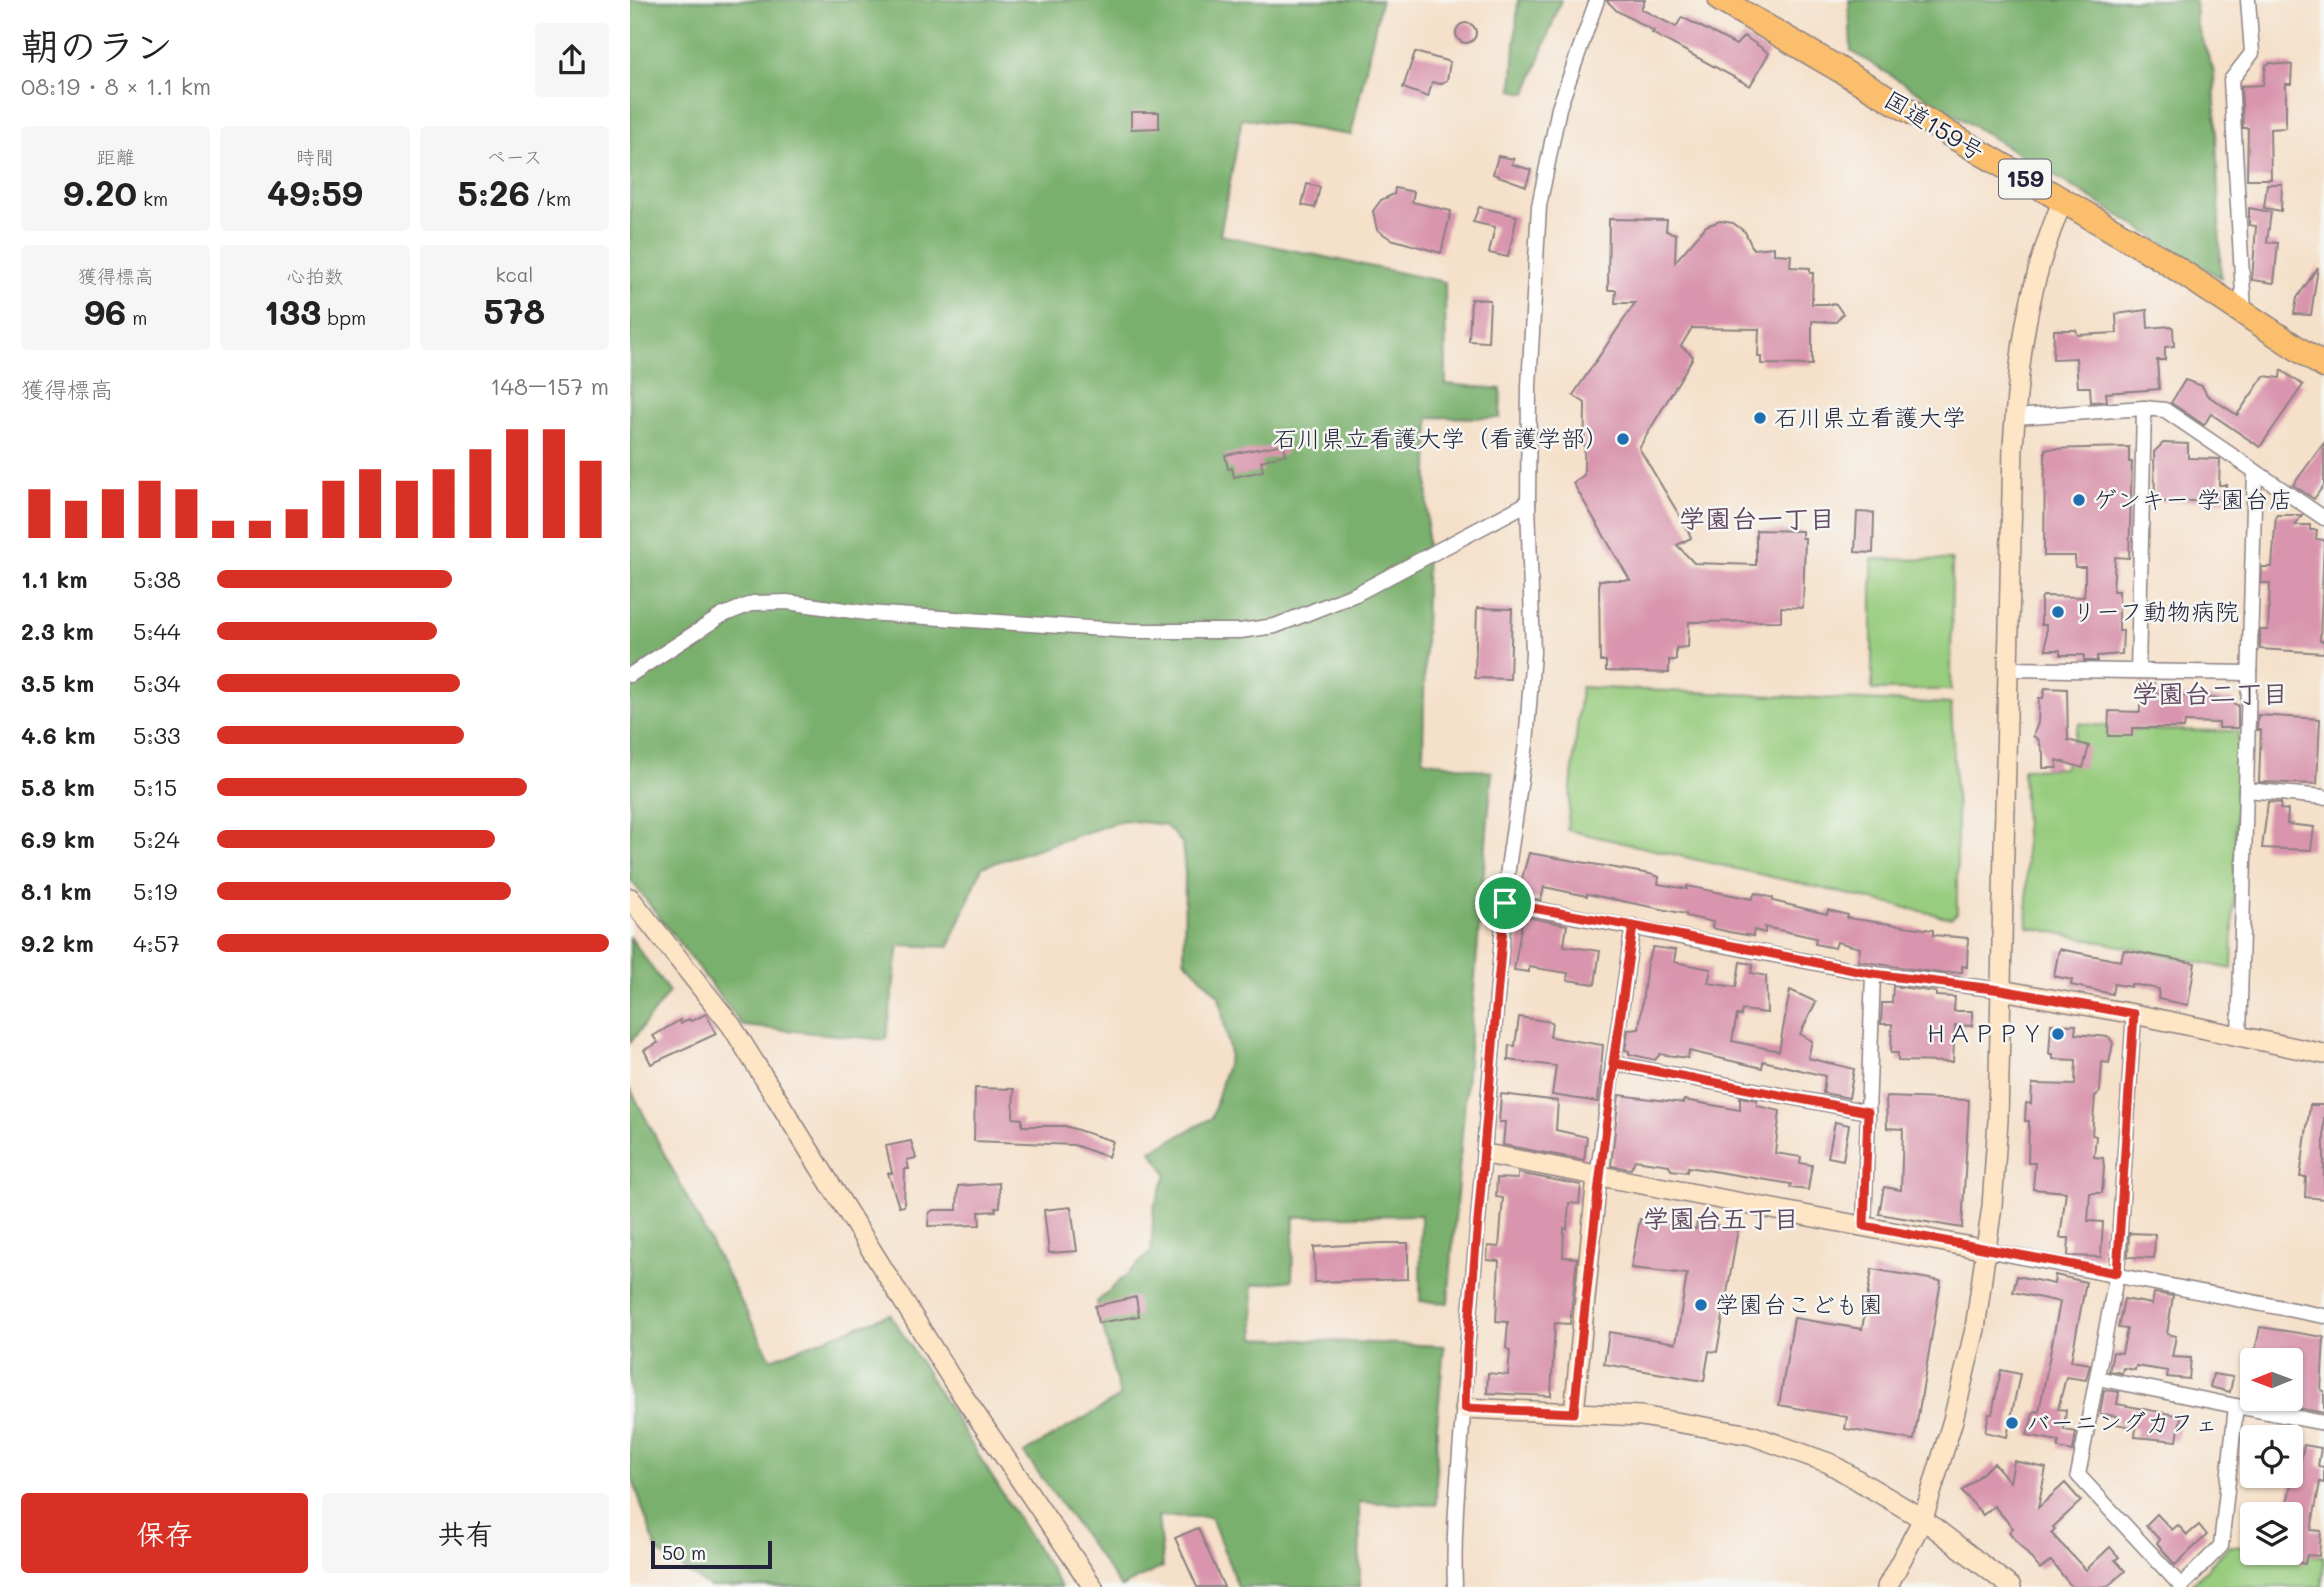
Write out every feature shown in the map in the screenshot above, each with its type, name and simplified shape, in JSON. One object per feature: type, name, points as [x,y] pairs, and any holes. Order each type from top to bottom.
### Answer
[{"type":"highway","name":"国道159号","points":[[1721,0],[2159,257],[2324,366]]},
{"type":"street","points":[[1455,1587],[1458,1466],[1465,1408],[1467,1350],[1486,1154],[1505,903],[1526,744],[1533,653],[1528,503],[1529,386],[1539,206],[1559,108],[1597,0]]},
{"type":"street","points":[[2244,312],[2231,80],[2252,53],[2248,0]]},
{"type":"street","points":[[1887,1587],[1923,1520],[1953,1420],[1975,1329],[1986,1250],[1998,1120],[2015,417],[2020,351],[2034,276],[2062,202]]},
{"type":"street","points":[[2015,417],[2144,408],[2165,410],[2324,518]]},
{"type":"street","points":[[2138,671],[2144,408]]},
{"type":"street","points":[[2239,1038],[2255,471]]},
{"type":"street","points":[[630,675],[721,616],[753,603],[787,602],[867,613],[1133,631],[1240,631],[1275,626],[1356,594],[1528,503]]},
{"type":"street","points":[[2008,669],[2248,673]]},
{"type":"street","points":[[2246,790],[2324,797]]},
{"type":"street","points":[[630,898],[731,1025],[953,1381],[1093,1587]]},
{"type":"street","points":[[1505,903],[1873,974],[2001,990],[2134,1014],[2324,1055]]},
{"type":"street","points":[[1574,1413],[1597,1177],[1633,926]]},
{"type":"street","points":[[1864,1226],[1873,974]]},
{"type":"street","points":[[2134,1014],[2117,1273],[2078,1475],[2181,1587],[2221,1546],[2236,1406]]},
{"type":"street","points":[[1613,1063],[1868,1112]]},
{"type":"street","points":[[1486,1154],[2117,1273],[2324,1316]]},
{"type":"street","points":[[2096,1378],[2324,1423]]},
{"type":"street","points":[[1465,1408],[1641,1416],[1751,1435],[1829,1463],[1923,1520],[2011,1587]]},
{"type":"green space","points":[[630,0],[1381,0],[1351,135],[1242,118],[1220,235],[1445,282],[1446,384],[1501,389],[1500,418],[1429,417],[1423,760],[1492,772],[1448,1303],[1420,1301],[1421,1215],[1294,1217],[1292,1280],[1252,1285],[1255,1338],[1444,1346],[1437,1425],[1436,1505],[1359,1502],[1360,1587],[1238,1587],[1211,1517],[1158,1516],[1163,1567],[1121,1587],[1024,1453],[1120,1397],[1097,1302],[1151,1252],[1154,1207],[1167,1174],[1151,1151],[1212,1118],[1230,1054],[1219,996],[1184,959],[1185,873],[1182,843],[1165,825],[1124,820],[982,867],[949,947],[899,945],[886,1040],[743,1026],[630,879]]},
{"type":"green space","points":[[1518,0],[1561,0],[1527,93],[1512,90]]},
{"type":"green space","points":[[1849,0],[2195,0],[2196,23],[2214,72],[2221,278],[1851,51]]},
{"type":"green space","points":[[1872,559],[1952,560],[1951,690],[1872,690]]},
{"type":"green space","points":[[1581,687],[1951,704],[1957,814],[1957,913],[1951,918],[1567,830]]},
{"type":"green space","points":[[2079,723],[2137,730],[2238,731],[2232,969],[2028,927],[2023,769],[2064,768]]},
{"type":"green space","points":[[630,937],[669,992],[630,1043]]},
{"type":"green space","points":[[630,1088],[771,1359],[890,1314],[1061,1587],[709,1587],[657,1551],[630,1471]]},
{"type":"green space","points":[[2229,1546],[2240,1547],[2240,1565],[2303,1565],[2303,1555],[2324,1556],[2322,1587],[2191,1585]]},
{"type":"building","points":[[1606,0],[1645,0],[1641,9],[1676,27],[1682,17],[1736,45],[1744,36],[1769,53],[1750,86],[1652,33],[1654,31],[1617,11]]},
{"type":"building","points":[[1466,23],[1473,26],[1476,33],[1473,40],[1466,43],[1459,40],[1456,33],[1459,26]]},
{"type":"building","points":[[1415,52],[1450,62],[1447,80],[1440,84],[1432,82],[1428,97],[1403,88]]},
{"type":"building","points":[[2266,65],[2292,65],[2291,84],[2286,84],[2286,128],[2270,129],[2271,179],[2247,179],[2248,128],[2243,128],[2241,86],[2263,85]]},
{"type":"building","points":[[1131,112],[1159,112],[1159,128],[1131,129]]},
{"type":"building","points":[[1498,156],[1514,159],[1512,164],[1531,170],[1526,186],[1493,174]]},
{"type":"building","points":[[1307,184],[1320,187],[1315,208],[1302,205]]},
{"type":"building","points":[[2267,184],[2282,184],[2281,211],[2264,208]]},
{"type":"building","points":[[1395,188],[1414,192],[1412,202],[1451,211],[1441,253],[1391,239],[1377,230],[1373,211],[1381,200],[1394,194]]},
{"type":"building","points":[[1479,207],[1517,216],[1508,257],[1489,253],[1495,227],[1473,222]]},
{"type":"building","points":[[2249,208],[2271,212],[2267,242],[2278,243],[2274,283],[2252,280],[2256,226],[2249,225]]},
{"type":"building","points":[[1609,219],[1667,220],[1666,231],[1676,234],[1675,262],[1706,226],[1720,221],[1733,223],[1745,232],[1753,249],[1774,247],[1774,254],[1791,255],[1790,267],[1810,268],[1810,273],[1813,273],[1812,304],[1836,304],[1843,314],[1836,322],[1812,321],[1812,365],[1761,364],[1761,357],[1758,357],[1759,329],[1692,328],[1681,346],[1693,356],[1692,359],[1639,448],[1691,538],[1677,545],[1694,563],[1756,565],[1756,530],[1802,531],[1802,538],[1805,538],[1803,608],[1781,607],[1781,621],[1689,622],[1688,647],[1676,648],[1676,660],[1669,660],[1669,673],[1606,671],[1606,661],[1600,661],[1599,580],[1630,580],[1573,483],[1584,475],[1585,403],[1573,395],[1635,303],[1615,303],[1616,290],[1608,290]]},
{"type":"building","points":[[2318,267],[2311,315],[2294,314],[2297,298]]},
{"type":"building","points":[[1471,299],[1490,300],[1488,342],[1469,341]]},
{"type":"building","points":[[2147,310],[2148,328],[2173,328],[2174,346],[2165,347],[2165,360],[2157,360],[2159,389],[2106,393],[2107,401],[2091,402],[2090,387],[2078,387],[2076,358],[2053,359],[2054,330],[2076,330],[2078,335],[2117,333],[2116,314]]},
{"type":"building","points":[[2281,370],[2303,385],[2260,447],[2211,414],[2204,425],[2171,403],[2185,380],[2202,386],[2207,395],[2237,415],[2264,376],[2280,378]]},
{"type":"building","points":[[2163,443],[2188,444],[2188,458],[2220,459],[2219,485],[2226,485],[2226,500],[2161,502],[2161,499],[2155,499],[2154,452]]},
{"type":"building","points":[[2324,443],[2324,485],[2314,499],[2293,485]]},
{"type":"building","points":[[1284,444],[1286,454],[1261,461],[1263,471],[1234,477],[1232,468],[1228,469],[1225,455]]},
{"type":"building","points":[[2129,447],[2129,462],[2132,462],[2129,558],[2115,557],[2113,591],[2119,591],[2122,654],[2097,656],[2097,661],[2084,661],[2084,655],[2060,655],[2060,650],[2046,650],[2046,625],[2041,625],[2041,599],[2043,596],[2084,597],[2085,567],[2075,567],[2075,556],[2044,556],[2045,449]]},
{"type":"building","points":[[1857,512],[1874,513],[1873,553],[1855,552]]},
{"type":"building","points":[[2276,515],[2302,515],[2295,525],[2310,525],[2310,530],[2317,530],[2316,539],[2324,540],[2320,641],[2324,641],[2324,653],[2260,649],[2260,630],[2268,630],[2270,583],[2261,583],[2262,567],[2272,567]]},
{"type":"building","points":[[1477,608],[1512,609],[1510,679],[1475,678]]},
{"type":"building","points":[[2140,683],[2154,683],[2154,694],[2234,700],[2234,704],[2238,705],[2238,728],[2219,728],[2219,723],[2185,722],[2184,728],[2132,728],[2132,736],[2108,736],[2109,711],[2140,712]]},
{"type":"building","points":[[2045,688],[2067,689],[2068,740],[2089,746],[2083,768],[2057,760],[2057,768],[2043,768],[2043,753],[2038,739],[2033,736],[2038,723],[2039,698],[2043,698]]},
{"type":"building","points":[[2258,715],[2320,719],[2317,784],[2259,782],[2261,730],[2257,730]]},
{"type":"building","points":[[2268,802],[2281,803],[2280,809],[2288,810],[2287,824],[2314,827],[2311,850],[2262,848]]},
{"type":"building","points":[[1529,853],[1650,874],[1659,877],[1658,884],[1687,889],[1687,886],[1752,899],[1755,893],[1773,898],[1773,901],[1827,914],[1828,910],[1848,915],[1847,918],[1933,930],[1933,935],[1968,938],[1967,967],[1962,966],[1962,972],[1939,973],[1858,961],[1860,948],[1837,942],[1835,948],[1815,944],[1816,938],[1765,927],[1765,933],[1754,930],[1753,936],[1729,932],[1712,928],[1713,922],[1686,914],[1544,887],[1541,900],[1529,898],[1530,895],[1518,893]]},
{"type":"building","points":[[1526,917],[1567,925],[1564,946],[1600,951],[1595,984],[1567,980],[1568,973],[1529,967],[1529,972],[1514,970],[1522,922],[1525,922]]},
{"type":"building","points":[[1653,947],[1676,950],[1674,962],[1711,969],[1708,983],[1736,987],[1740,962],[1753,964],[1751,973],[1766,976],[1767,1013],[1742,1010],[1741,1016],[1737,1015],[1732,1041],[1779,1051],[1790,990],[1816,1002],[1800,1034],[1812,1041],[1808,1058],[1854,1069],[1849,1098],[1823,1093],[1825,1076],[1763,1061],[1762,1068],[1689,1051],[1688,1058],[1660,1054],[1655,1060],[1629,1054],[1629,1051],[1625,1050],[1628,1030],[1639,1029],[1647,963]]},
{"type":"building","points":[[2059,949],[2121,961],[2124,950],[2195,963],[2188,1005],[2158,999],[2159,989],[2131,984],[2131,987],[2114,984],[2112,994],[2071,985],[2072,980],[2054,976]]},
{"type":"building","points":[[1893,986],[1936,992],[1936,996],[1955,997],[1954,1011],[1972,1011],[1972,1026],[1955,1025],[1953,1062],[1898,1061],[1898,1053],[1891,1053],[1892,1024],[1881,1024],[1882,1003],[1892,1003]]},
{"type":"building","points":[[706,1014],[716,1034],[651,1064],[644,1050],[658,1043],[653,1036],[680,1020],[681,1024]]},
{"type":"building","points":[[1519,1017],[1552,1022],[1550,1037],[1603,1045],[1598,1102],[1552,1095],[1556,1066],[1508,1060],[1509,1045],[1515,1046]]},
{"type":"building","points":[[2051,1024],[2076,1025],[2075,1034],[2109,1037],[2113,1043],[2109,1063],[2102,1062],[2100,1092],[2095,1096],[2092,1135],[2096,1136],[2094,1157],[2103,1158],[2104,1167],[2102,1193],[2090,1193],[2088,1221],[2103,1222],[2101,1257],[2068,1256],[2069,1238],[2060,1238],[2066,1192],[2033,1189],[2035,1163],[2028,1163],[2029,1121],[2025,1121],[2026,1103],[2031,1104],[2032,1084],[2075,1085],[2076,1060],[2053,1059],[2053,1054],[2049,1054]]},
{"type":"building","points":[[975,1088],[1014,1089],[1013,1118],[1022,1119],[1022,1126],[1065,1126],[1113,1141],[1108,1157],[1074,1145],[974,1141]]},
{"type":"building","points":[[1501,1094],[1558,1101],[1556,1130],[1587,1137],[1584,1160],[1503,1145],[1505,1122],[1499,1122]]},
{"type":"building","points":[[1619,1095],[1683,1103],[1684,1100],[1740,1110],[1740,1097],[1757,1100],[1757,1106],[1780,1111],[1775,1153],[1801,1157],[1800,1163],[1812,1165],[1808,1190],[1790,1188],[1791,1184],[1688,1167],[1687,1172],[1671,1170],[1669,1165],[1635,1160],[1631,1169],[1611,1166]]},
{"type":"building","points":[[1886,1097],[1969,1100],[1962,1228],[1879,1214],[1884,1187],[1901,1190],[1903,1129],[1887,1128]]},
{"type":"building","points":[[2310,1105],[2324,1105],[2324,1199],[2305,1197],[2306,1177],[2300,1177]]},
{"type":"building","points":[[1835,1122],[1849,1125],[1843,1160],[1828,1157]]},
{"type":"building","points":[[911,1141],[916,1158],[907,1160],[909,1169],[905,1169],[904,1206],[899,1207],[888,1173],[892,1173],[886,1146]]},
{"type":"building","points":[[1518,1173],[1581,1185],[1579,1204],[1569,1203],[1567,1229],[1564,1228],[1563,1257],[1577,1258],[1570,1324],[1555,1323],[1551,1396],[1487,1393],[1488,1373],[1508,1375],[1510,1351],[1506,1348],[1508,1322],[1496,1321],[1499,1261],[1487,1260],[1488,1246],[1499,1247],[1503,1198],[1496,1197],[1497,1178],[1518,1179]]},
{"type":"building","points":[[999,1183],[1000,1207],[995,1208],[996,1211],[979,1212],[980,1225],[928,1226],[929,1213],[933,1210],[957,1210],[958,1186]]},
{"type":"building","points":[[1071,1207],[1077,1251],[1049,1253],[1044,1210]]},
{"type":"building","points":[[1640,1219],[1696,1229],[1697,1222],[1738,1229],[1717,1352],[1709,1351],[1704,1381],[1604,1364],[1609,1332],[1676,1343],[1687,1274],[1631,1268]]},
{"type":"building","points":[[2129,1233],[2155,1234],[2154,1258],[2128,1257]]},
{"type":"building","points":[[1408,1243],[1408,1279],[1315,1282],[1314,1247]]},
{"type":"building","points":[[1872,1269],[1941,1281],[1914,1440],[1845,1429],[1847,1417],[1779,1405],[1794,1318],[1862,1329]]},
{"type":"building","points":[[2055,1275],[2086,1282],[2071,1361],[2090,1364],[2086,1380],[2066,1377],[2058,1409],[2066,1410],[2064,1430],[2076,1432],[2073,1451],[2058,1448],[2059,1441],[2027,1435],[2034,1411],[2039,1412],[2060,1302],[2013,1292],[2017,1276],[2054,1284]]},
{"type":"building","points":[[2154,1293],[2173,1296],[2167,1334],[2176,1336],[2172,1357],[2191,1358],[2189,1379],[2167,1377],[2168,1371],[2136,1366],[2135,1370],[2123,1368],[2122,1373],[2109,1371],[2113,1352],[2122,1353],[2127,1329],[2118,1328],[2124,1299],[2152,1304]]},
{"type":"building","points":[[1136,1297],[1139,1316],[1098,1323],[1095,1306]]},
{"type":"building","points":[[2260,1327],[2324,1337],[2321,1390],[2324,1391],[2324,1413],[2303,1409],[2303,1348],[2256,1348]]},
{"type":"building","points":[[2001,1370],[2020,1374],[2007,1437],[1985,1432],[1989,1414],[1992,1414]]},
{"type":"building","points":[[2213,1374],[2233,1377],[2230,1392],[2210,1387]]},
{"type":"building","points":[[2104,1390],[2119,1392],[2117,1404],[2181,1416],[2177,1441],[2135,1437],[2136,1428],[2116,1424],[2117,1416],[2100,1414]]},
{"type":"building","points":[[2304,1445],[2321,1448],[2318,1466],[2324,1467],[2324,1483],[2320,1482],[2311,1530],[2321,1531],[2319,1556],[2307,1555],[2305,1564],[2303,1502],[2288,1502],[2290,1488],[2303,1488]]},
{"type":"building","points":[[2014,1461],[2046,1468],[2038,1508],[2065,1483],[2081,1501],[2053,1527],[2055,1529],[2051,1533],[2086,1570],[2110,1547],[2119,1557],[2115,1560],[2125,1571],[2107,1587],[2072,1587],[2051,1561],[2040,1569],[2009,1532],[2013,1528],[1994,1506],[1983,1515],[1962,1491],[1994,1463],[2010,1482]]},
{"type":"building","points":[[2157,1514],[2172,1530],[2178,1525],[2187,1535],[2199,1525],[2207,1535],[2175,1565],[2157,1543],[2160,1540],[2146,1525]]},
{"type":"building","points":[[1198,1528],[1224,1587],[1197,1587],[1175,1538]]},
{"type":"place","name":"石川県立看護大学","points":[[1760,418]]},
{"type":"place","name":"石川県立看護大学（看護学部）","points":[[1623,439]]},
{"type":"place","name":"ゲンキー 学園台店","points":[[2079,500]]},
{"type":"place","name":"リーフ動物病院","points":[[2058,612]]},
{"type":"place","name":"ＨＡＰＰＹ","points":[[2058,1034]]},
{"type":"place","name":"学園台こども園","points":[[1701,1305]]},
{"type":"place","name":"バーニングカフェ","points":[[2012,1423]]},
{"type":"district","name":"学園台一丁目","points":[[1757,519]]},
{"type":"district","name":"学園台二丁目","points":[[2210,694]]},
{"type":"district","name":"学園台五丁目","points":[[1721,1219]]},
{"type":"route","points":[[1505,903],[1486,1154],[1467,1350],[1465,1408],[1574,1413],[1597,1177],[1605,1120],[1623,995],[1633,926],[1873,974],[2001,990],[2134,1014],[2117,1273],[1864,1226],[1868,1112],[1613,1063],[1633,926],[1505,903]]}]
